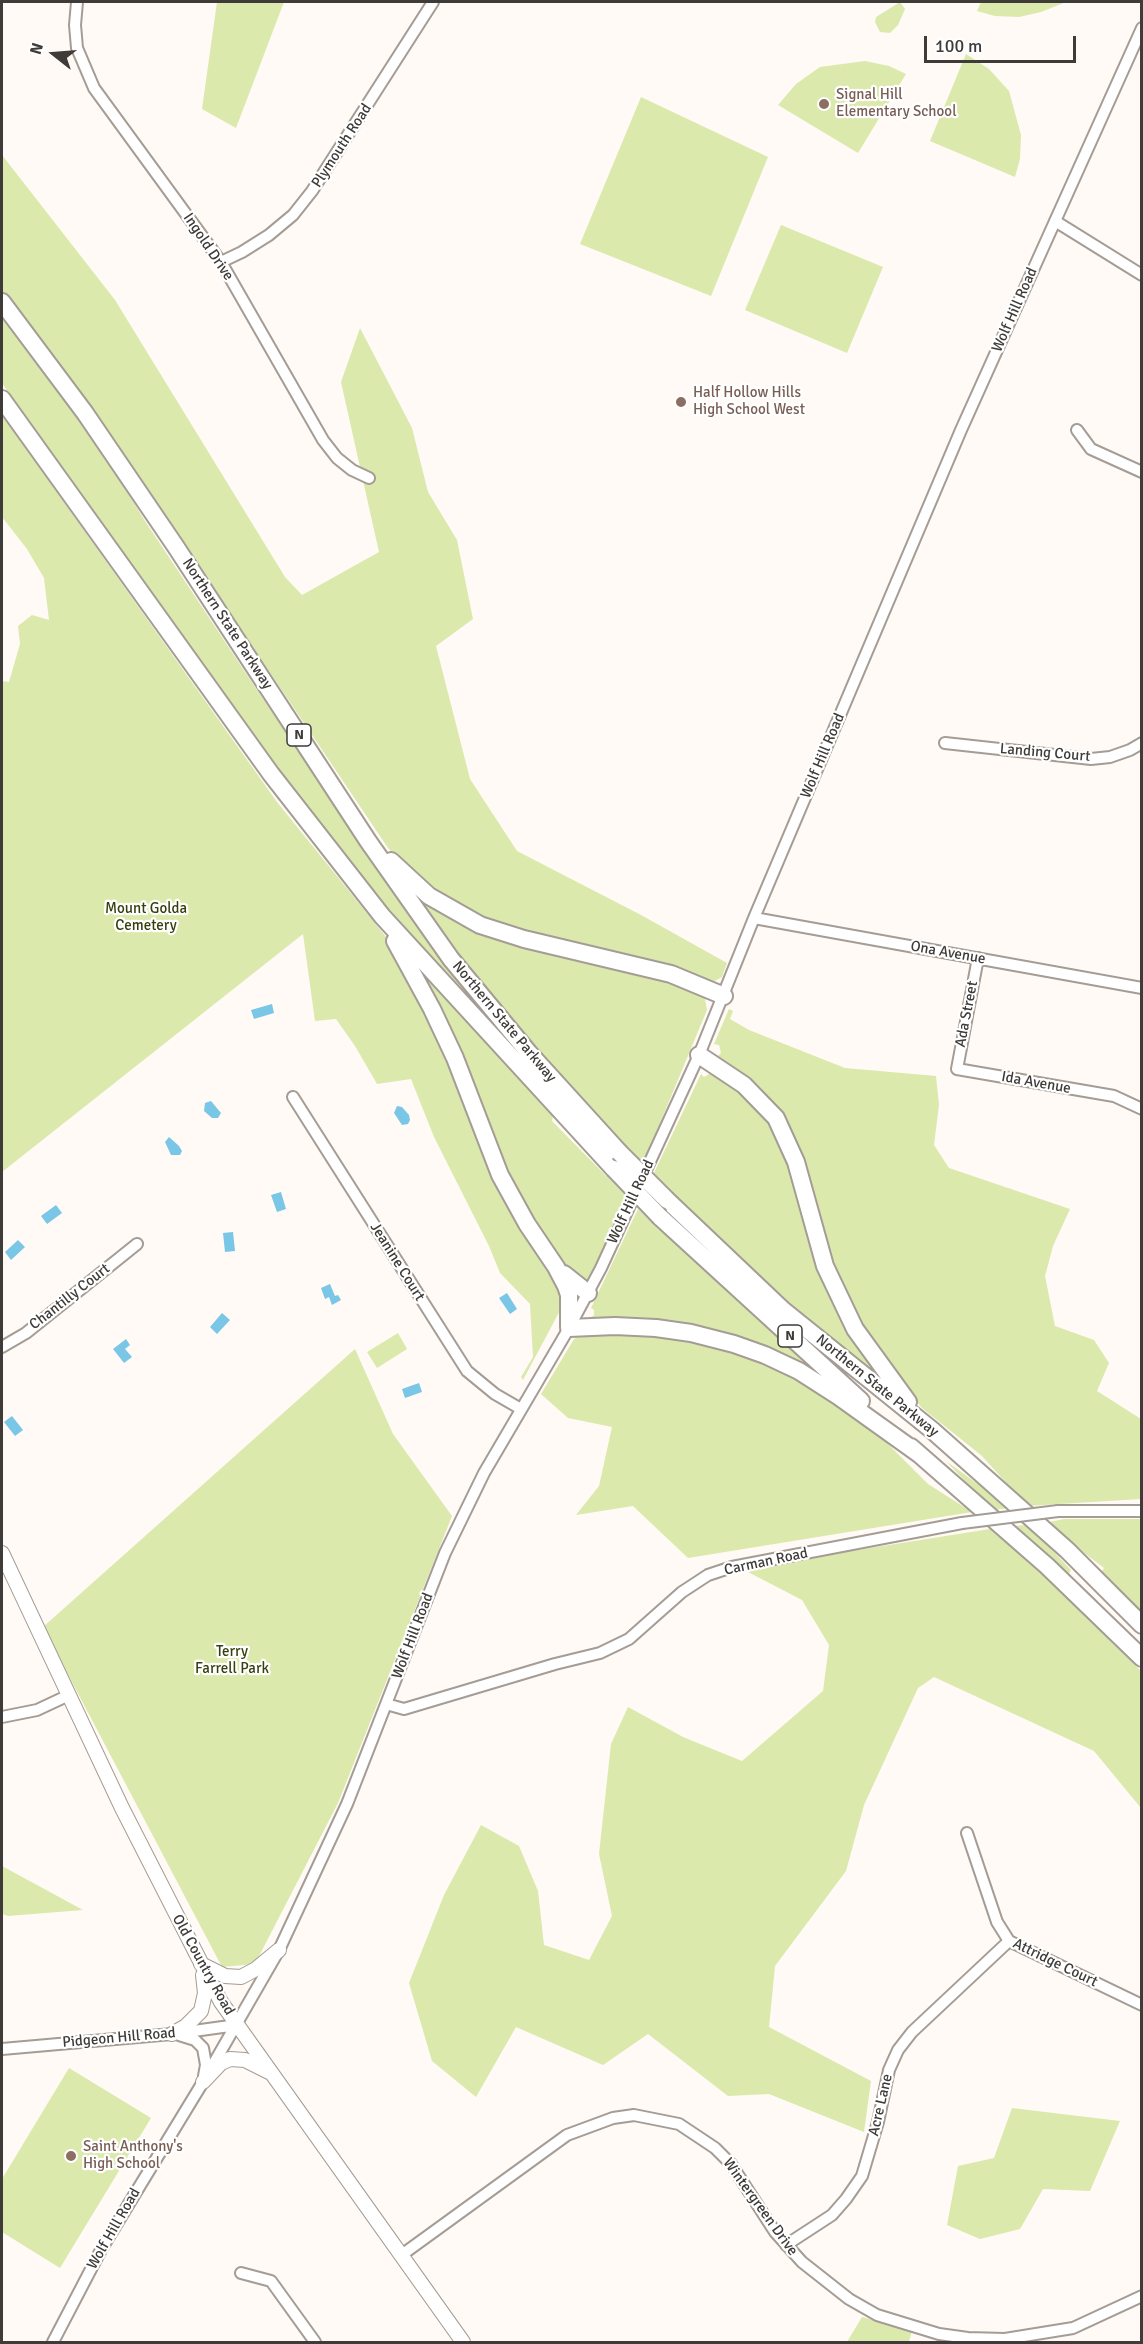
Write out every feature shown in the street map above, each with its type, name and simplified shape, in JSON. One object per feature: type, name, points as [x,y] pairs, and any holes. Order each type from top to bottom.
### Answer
[{"type":"highway","name":"Northern State Parkway","points":[[2,302],[85,413],[176,547],[368,841],[451,959],[529,1053],[619,1152],[783,1310],[932,1430],[1067,1550],[1142,1625]]},
{"type":"highway","name":"Northern State Parkway","points":[[2,399],[272,774],[382,916],[660,1217],[919,1454],[1047,1566],[1142,1658]]},
{"type":"highway","points":[[368,841],[429,896],[480,925],[524,939],[671,974],[724,996]]},
{"type":"highway","points":[[382,916],[432,1009],[455,1058],[500,1175],[527,1224],[556,1267],[569,1295],[569,1328],[615,1326],[656,1328],[691,1333],[744,1347],[799,1371],[919,1454]]},
{"type":"highway","points":[[699,1055],[744,1085],[776,1118],[796,1162],[825,1266],[855,1329],[896,1387],[932,1430]]},
{"type":"highway","points":[[556,1267],[588,1293]]},
{"type":"main road","name":"Old Country Road","points":[[2,1553],[67,1696],[201,1964],[237,2025],[403,2254],[464,2343]]},
{"type":"main road","points":[[201,1964],[225,1976],[241,1977],[256,1969],[279,1950]]},
{"type":"main road","points":[[172,2034],[186,2026],[201,2011],[206,1994],[201,1964]]},
{"type":"main road","points":[[203,2082],[221,2063],[230,2059],[245,2060],[274,2075]]},
{"type":"street","name":"Ingold Drive","points":[[76,2],[77,48],[94,88],[221,262],[323,440],[337,458],[352,470],[369,478]]},
{"type":"street","name":"Plymouth Road","points":[[221,262],[269,235],[293,215],[312,191],[433,2]]},
{"type":"street","name":"Wolf Hill Road","points":[[53,2343],[102,2248],[237,2025],[279,1950],[347,1804],[446,1553],[484,1473],[588,1293],[699,1055],[754,918],[961,430],[1142,28]]},
{"type":"street","points":[[1055,221],[1142,275]]},
{"type":"street","points":[[1077,430],[1091,449],[1142,472]]},
{"type":"street","name":"Landing Court","points":[[945,743],[1091,759],[1110,757],[1131,750],[1142,742]]},
{"type":"street","name":"Ona Avenue","points":[[754,918],[1142,988]]},
{"type":"street","name":"Ada Street","points":[[957,1069],[978,958]]},
{"type":"street","name":"Ida Avenue","points":[[957,1069],[1114,1096],[1142,1109]]},
{"type":"street","name":"Jeanine Court","points":[[292,1097],[467,1371],[495,1394],[521,1409]]},
{"type":"street","name":"Chantilly Court","points":[[2,1347],[26,1333],[137,1244]]},
{"type":"street","name":"Carman Road","points":[[386,1704],[404,1709],[600,1653],[628,1639],[682,1592],[708,1575],[732,1566],[962,1523],[1058,1511],[1142,1511]]},
{"type":"street","points":[[2,1717],[37,1710],[67,1696]]},
{"type":"street","name":"Attridge Court","points":[[967,1833],[997,1922],[1009,1941],[1142,2005]]},
{"type":"street","name":"Acre Lane","points":[[786,2245],[832,2215],[862,2176],[878,2122],[889,2070],[898,2050],[912,2032],[1009,1941]]},
{"type":"street","name":"Pidgeon Hill Road","points":[[2,2049],[172,2034],[237,2025]]},
{"type":"street","points":[[172,2034],[195,2040],[203,2048],[206,2065],[203,2082]]},
{"type":"street","name":"Wintergreen Drive","points":[[403,2254],[567,2134],[613,2118],[634,2115],[679,2124],[716,2148],[731,2164],[763,2216],[802,2262],[823,2282],[877,2315],[939,2334],[1005,2339],[1041,2335],[1073,2328],[1142,2296]]},
{"type":"street","points":[[241,2273],[271,2281],[315,2343]]},
{"type":"green space","points":[[217,2],[284,2],[236,128],[202,109]]},
{"type":"green space","points":[[900,2],[905,9],[898,25],[890,33],[880,32],[875,22],[876,17]]},
{"type":"green space","points":[[981,2],[1066,2],[1041,12],[1019,17],[995,16],[977,11]]},
{"type":"green space","points":[[966,54],[989,69],[1009,91],[1021,135],[1020,159],[1015,177],[930,141]]},
{"type":"green space","points":[[865,61],[889,66],[906,74],[858,153],[778,105],[796,84],[820,67]]},
{"type":"green space","points":[[641,97],[768,157],[711,296],[580,244]]},
{"type":"green space","points":[[2,155],[115,300],[285,577],[302,595],[379,552],[341,382],[360,328],[412,428],[428,492],[457,540],[473,619],[436,646],[470,779],[517,851],[641,915],[727,963],[722,977],[713,982],[714,986],[490,924],[444,900],[408,870],[388,848],[119,448],[2,291]]},
{"type":"green space","points":[[781,225],[883,267],[847,353],[745,310]]},
{"type":"green space","points":[[2,311],[71,399],[145,521],[438,957],[519,1055],[403,929],[337,847],[229,706],[85,505],[2,383]]},
{"type":"green space","name":"Mount Golda Cemetery","points":[[2,415],[277,802],[387,938],[421,997],[561,1281],[564,1303],[523,1380],[521,1377],[533,1357],[530,1304],[500,1273],[489,1246],[434,1137],[411,1079],[377,1084],[336,1019],[315,1021],[303,934],[2,1172],[2,681],[9,682],[20,644],[18,626],[32,615],[49,620],[44,578],[27,549],[2,517]]},
{"type":"green space","points":[[408,883],[438,907],[669,977],[708,997],[705,999],[707,1010],[643,1164],[516,1029],[462,964]]},
{"type":"green space","points":[[423,975],[553,1116],[552,1121],[630,1200],[587,1280],[583,1279],[581,1283],[576,1279],[549,1247],[508,1183],[420,978]]},
{"type":"green space","points":[[729,1009],[733,1011],[730,1019],[749,1030],[845,1068],[936,1076],[939,1105],[934,1145],[949,1168],[1070,1209],[1053,1246],[1045,1276],[1055,1326],[1094,1340],[1109,1363],[1097,1391],[1141,1419],[1141,1499],[1027,1506],[982,1456],[922,1408],[897,1378],[851,1311],[819,1228],[798,1144],[785,1117],[761,1089],[718,1056],[721,1053],[719,1045],[714,1044]]},
{"type":"green space","points":[[712,1069],[759,1107],[779,1135],[820,1266],[883,1375],[880,1378],[737,1260],[738,1255],[653,1175],[701,1074],[704,1077],[711,1073]]},
{"type":"green space","points":[[638,1209],[811,1368],[808,1372],[768,1351],[592,1322],[590,1318],[594,1315],[594,1310],[591,1308]]},
{"type":"green space","points":[[398,1333],[407,1349],[377,1368],[367,1352]]},
{"type":"green space","points":[[584,1333],[699,1339],[796,1375],[882,1438],[928,1484],[972,1512],[688,1558],[633,1506],[576,1515],[599,1486],[612,1427],[568,1418],[541,1394],[574,1339]]},
{"type":"green space","name":"Terry Farrell Park","points":[[355,1349],[393,1434],[452,1516],[338,1803],[255,1964],[222,1967],[43,1627]]},
{"type":"green space","points":[[946,1461],[1011,1508],[992,1510]]},
{"type":"green space","points":[[1064,1519],[1141,1519],[1141,1618],[1100,1574],[1104,1568],[1045,1523]]},
{"type":"green space","points":[[1029,1525],[1071,1570],[1069,1574],[1010,1526]]},
{"type":"green space","points":[[996,1528],[1141,1671],[1141,1808],[1094,1751],[934,1677],[918,1688],[864,1805],[846,1871],[775,1966],[769,2027],[871,2081],[864,2132],[769,2094],[728,2096],[648,2034],[603,2065],[516,2027],[476,2097],[432,2061],[409,1983],[444,1895],[481,1825],[519,1846],[538,1891],[544,1945],[589,1960],[612,1916],[599,1854],[611,1744],[628,1707],[683,1737],[742,1761],[823,1691],[829,1645],[802,1600],[748,1572],[782,1562]]},
{"type":"green space","points":[[2,1866],[83,1910],[8,1916],[2,1914]]},
{"type":"green space","points":[[69,2068],[151,2118],[60,2268],[2,2232],[2,2179]]},
{"type":"green space","points":[[1012,2108],[1120,2121],[1090,2191],[1043,2189],[1020,2229],[980,2239],[947,2225],[958,2166],[994,2158]]},
{"type":"green space","points":[[862,2317],[912,2331],[909,2342],[847,2342]]},
{"type":"water","points":[[272,1004],[274,1013],[254,1019],[251,1010]]},
{"type":"water","points":[[211,1101],[221,1113],[218,1118],[212,1118],[204,1111],[205,1103]]},
{"type":"water","points":[[397,1106],[402,1107],[409,1115],[408,1124],[402,1125],[394,1113]]},
{"type":"water","points":[[169,1137],[179,1146],[182,1151],[180,1155],[171,1155],[165,1142]]},
{"type":"water","points":[[281,1192],[286,1209],[277,1212],[271,1195]]},
{"type":"water","points":[[56,1205],[62,1213],[47,1224],[41,1216]]},
{"type":"water","points":[[233,1232],[235,1251],[225,1252],[223,1233]]},
{"type":"water","points":[[18,1240],[25,1247],[11,1260],[5,1252]]},
{"type":"water","points":[[330,1284],[335,1296],[338,1295],[341,1300],[332,1305],[329,1297],[325,1299],[321,1288]]},
{"type":"water","points":[[507,1293],[517,1309],[510,1314],[499,1298]]},
{"type":"water","points":[[222,1313],[230,1320],[217,1334],[210,1327]]},
{"type":"water","points":[[126,1339],[130,1345],[125,1349],[132,1357],[124,1363],[113,1349]]},
{"type":"water","points":[[419,1383],[422,1392],[405,1398],[402,1389]]},
{"type":"water","points":[[12,1416],[23,1430],[15,1436],[4,1422]]},
{"type":"place","name":"Signal Hill Elementary School","points":[[824,104]]},
{"type":"place","name":"Half Hollow Hills High School West","points":[[681,402]]},
{"type":"place","name":"Saint Anthony's High School","points":[[71,2156]]}]
